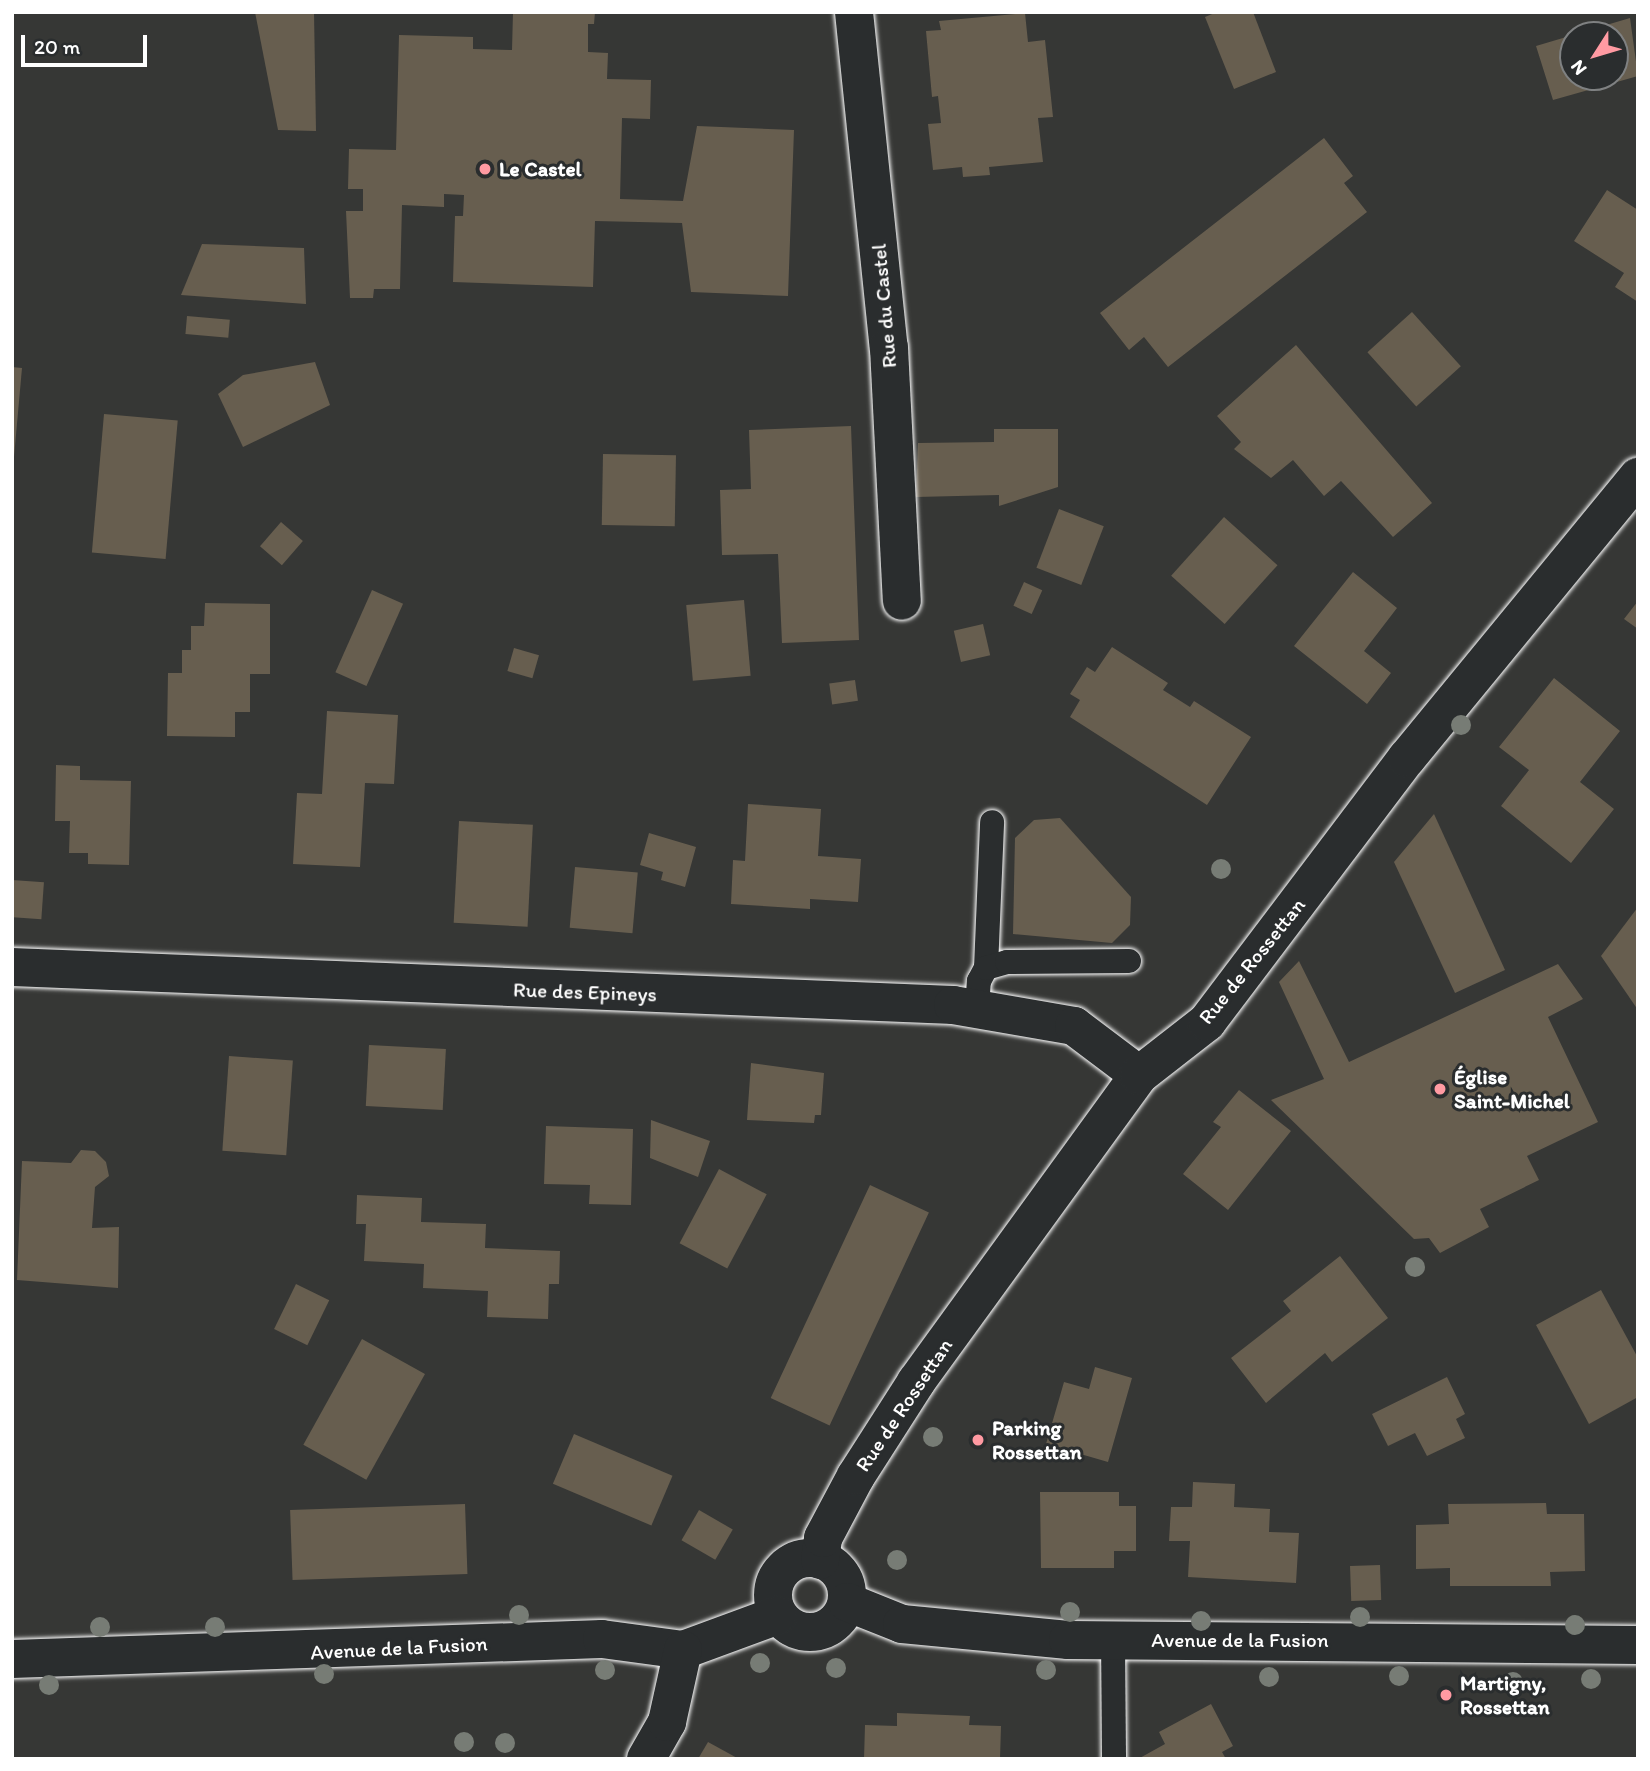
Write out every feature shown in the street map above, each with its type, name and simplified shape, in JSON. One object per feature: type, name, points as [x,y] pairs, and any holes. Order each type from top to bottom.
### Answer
[{"type":"street","name":"Rue du Castel","points":[[854,12],[889,348],[902,601]]},
{"type":"street","name":"Rue de Rossettan","points":[[820,1560],[823,1538],[856,1476],[916,1382],[1139,1075],[1207,1022],[1407,758],[1638,477]]},
{"type":"street","name":"Rue des Epineys","points":[[12,967],[977,1008],[1074,1026],[1139,1075]]},
{"type":"street","points":[[798,1560],[820,1560],[840,1572],[847,1602],[838,1620],[820,1631],[793,1628],[778,1615],[773,1593],[780,1572],[798,1560]]},
{"type":"street","name":"Avenue de la Fusion","points":[[847,1602],[902,1623],[968,1633],[1113,1640],[1638,1645]]},
{"type":"street","name":"Avenue de la Fusion","points":[[12,1659],[602,1639],[683,1650],[778,1615]]},
{"type":"street","points":[[646,1759],[667,1722],[683,1650]]},
{"type":"lane","points":[[977,1008],[979,981],[986,968],[992,822]]},
{"type":"lane","points":[[986,968],[1007,962],[1129,961]]},
{"type":"lane","points":[[1113,1640],[1114,1759]]},
{"type":"building","points":[[255,12],[314,12],[316,131],[278,130]]},
{"type":"building","name":"Le Castel","points":[[513,12],[595,12],[594,24],[588,24],[588,52],[608,53],[607,79],[651,80],[650,119],[622,118],[620,199],[683,201],[697,126],[794,130],[788,296],[691,292],[682,223],[595,221],[593,287],[453,282],[455,216],[463,216],[464,195],[444,194],[444,207],[402,205],[400,289],[374,289],[373,298],[350,298],[346,211],[363,211],[363,189],[348,189],[349,149],[396,150],[399,35],[473,37],[473,49],[512,50]]},
{"type":"building","points":[[1217,12],[1253,12],[1276,72],[1234,89],[1205,17]]},
{"type":"building","points":[[1025,13],[1028,42],[1045,40],[1053,117],[1038,118],[1043,162],[989,167],[990,175],[963,177],[962,167],[933,170],[928,124],[941,123],[938,96],[932,97],[926,31],[941,30],[939,21]]},
{"type":"building","points":[[1630,18],[1638,76],[1629,79],[1629,21],[1620,21]]},
{"type":"building","points":[[1559,39],[1559,91],[1585,91],[1553,100],[1536,46]]},
{"type":"building","points":[[1324,138],[1353,176],[1344,183],[1367,212],[1168,367],[1144,337],[1129,350],[1100,313]]},
{"type":"building","points":[[1607,190],[1638,210],[1638,302],[1615,287],[1624,273],[1574,241]]},
{"type":"building","points":[[202,244],[304,248],[306,304],[181,295]]},
{"type":"building","points":[[1412,312],[1461,366],[1416,406],[1367,352]]},
{"type":"building","points":[[187,316],[230,320],[228,338],[185,334]]},
{"type":"building","points":[[1296,345],[1432,503],[1393,537],[1341,481],[1324,496],[1293,460],[1271,478],[1234,449],[1241,442],[1217,416]]},
{"type":"building","points":[[315,362],[330,405],[243,447],[218,394],[243,375]]},
{"type":"building","points":[[12,367],[22,368],[14,457],[12,457]]},
{"type":"building","points":[[104,414],[178,420],[166,559],[92,552]]},
{"type":"building","points":[[851,426],[859,640],[782,643],[778,554],[722,555],[720,490],[751,489],[749,430]]},
{"type":"building","points":[[994,429],[1058,429],[1058,487],[999,506],[999,495],[916,497],[918,443],[994,442]]},
{"type":"building","points":[[603,454],[676,455],[675,526],[602,525]]},
{"type":"building","points":[[1059,509],[1104,526],[1081,585],[1036,568]]},
{"type":"building","points":[[1224,517],[1278,565],[1225,624],[1171,576]]},
{"type":"building","points":[[281,522],[303,541],[282,565],[260,546]]},
{"type":"building","points":[[1353,572],[1397,608],[1364,651],[1391,673],[1367,704],[1294,646]]},
{"type":"building","points":[[1024,582],[1042,590],[1032,614],[1013,606]]},
{"type":"building","points":[[372,590],[403,604],[366,686],[335,672]]},
{"type":"building","points":[[744,600],[751,676],[693,681],[686,605]]},
{"type":"building","points":[[1638,601],[1638,629],[1624,619]]},
{"type":"building","points":[[205,603],[270,604],[270,674],[250,674],[250,712],[235,712],[235,737],[167,736],[168,673],[182,673],[182,650],[191,650],[191,626],[204,626]]},
{"type":"building","points":[[983,624],[990,655],[961,662],[954,631]]},
{"type":"building","points":[[1112,647],[1168,683],[1163,690],[1190,707],[1194,701],[1251,737],[1207,805],[1070,717],[1080,700],[1070,694],[1087,667],[1095,672]]},
{"type":"building","points":[[514,648],[539,655],[532,678],[507,671]]},
{"type":"building","points":[[1554,678],[1620,731],[1580,782],[1614,809],[1571,863],[1501,806],[1529,770],[1499,747]]},
{"type":"building","points":[[855,680],[858,701],[832,704],[829,684]]},
{"type":"building","points":[[327,711],[398,715],[394,784],[365,783],[360,867],[293,864],[297,793],[322,794]]},
{"type":"building","points":[[56,765],[80,766],[80,780],[131,781],[129,865],[88,864],[88,853],[69,853],[70,821],[55,821]]},
{"type":"building","points":[[748,804],[821,809],[818,856],[861,859],[858,902],[810,899],[810,909],[731,904],[733,860],[745,861]]},
{"type":"building","points":[[1434,814],[1505,970],[1455,993],[1394,862]]},
{"type":"building","points":[[1060,818],[1131,897],[1130,925],[1112,943],[1013,934],[1015,838],[1034,820]]},
{"type":"building","points":[[459,821],[533,825],[528,927],[454,923]]},
{"type":"building","points":[[649,833],[696,847],[685,887],[661,880],[663,872],[640,865]]},
{"type":"building","points":[[575,867],[638,872],[632,933],[570,928]]},
{"type":"building","points":[[12,880],[44,882],[41,919],[12,917]]},
{"type":"building","points":[[1638,907],[1638,1010],[1601,956]]},
{"type":"building","name":"Église Saint-Michel","points":[[1299,961],[1349,1062],[1558,964],[1583,999],[1548,1017],[1598,1122],[1527,1156],[1539,1180],[1480,1209],[1489,1227],[1440,1253],[1429,1238],[1414,1239],[1271,1100],[1324,1079],[1279,982]]},
{"type":"building","points":[[369,1045],[446,1049],[443,1110],[366,1106]]},
{"type":"building","points":[[229,1056],[293,1060],[286,1155],[222,1151]]},
{"type":"building","points":[[751,1063],[824,1073],[821,1115],[815,1115],[814,1123],[747,1120]]},
{"type":"building","points":[[1239,1090],[1291,1131],[1228,1210],[1183,1174],[1221,1127],[1213,1122]]},
{"type":"building","points":[[651,1120],[710,1141],[698,1177],[650,1158]]},
{"type":"building","points":[[546,1126],[633,1129],[631,1205],[589,1204],[590,1185],[544,1184]]},
{"type":"building","points":[[81,1150],[95,1151],[106,1162],[109,1176],[95,1187],[92,1228],[119,1227],[118,1288],[17,1280],[22,1161],[71,1163]]},
{"type":"building","points":[[719,1169],[767,1194],[727,1269],[680,1243]]},
{"type":"building","points":[[870,1185],[929,1212],[830,1425],[771,1398]]},
{"type":"building","points":[[357,1195],[422,1198],[421,1222],[486,1224],[485,1248],[560,1251],[559,1284],[549,1284],[548,1319],[487,1317],[488,1291],[423,1288],[424,1264],[364,1261],[366,1224],[356,1224]]},
{"type":"building","points":[[1340,1256],[1388,1318],[1332,1362],[1325,1353],[1266,1403],[1231,1358],[1291,1311],[1283,1301]]},
{"type":"building","points":[[296,1284],[329,1300],[307,1345],[274,1329]]},
{"type":"building","points":[[1601,1290],[1638,1358],[1638,1397],[1589,1424],[1536,1325]]},
{"type":"building","points":[[362,1339],[425,1374],[366,1480],[303,1445]]},
{"type":"building","points":[[1095,1367],[1132,1378],[1108,1462],[1046,1444],[1064,1382],[1089,1389]]},
{"type":"building","points":[[1447,1377],[1465,1414],[1456,1419],[1465,1438],[1427,1456],[1415,1433],[1388,1446],[1372,1414]]},
{"type":"building","points":[[574,1434],[672,1476],[651,1526],[553,1484]]},
{"type":"building","points":[[1193,1482],[1235,1484],[1234,1507],[1270,1509],[1269,1532],[1299,1533],[1296,1583],[1188,1577],[1190,1541],[1169,1541],[1171,1507],[1192,1507]]},
{"type":"building","points":[[1040,1492],[1119,1492],[1119,1506],[1136,1506],[1136,1551],[1114,1551],[1114,1568],[1041,1568]]},
{"type":"building","points":[[1546,1503],[1547,1514],[1584,1514],[1585,1571],[1550,1572],[1551,1586],[1450,1586],[1450,1568],[1416,1569],[1416,1525],[1449,1524],[1448,1504]]},
{"type":"building","points":[[465,1504],[467,1574],[293,1580],[290,1510]]},
{"type":"building","points":[[699,1510],[733,1530],[715,1560],[682,1540]]},
{"type":"building","points":[[1380,1565],[1381,1600],[1351,1601],[1350,1566]]},
{"type":"building","points":[[1211,1704],[1233,1746],[1222,1752],[1226,1759],[1138,1759],[1165,1744],[1159,1732]]},
{"type":"building","points":[[897,1713],[970,1716],[969,1725],[1001,1726],[1000,1759],[864,1759],[865,1725],[897,1726]]},
{"type":"building","points":[[708,1742],[739,1759],[698,1759]]},
{"type":"place","name":"Le Castel","points":[[485,169]]},
{"type":"place","name":"Église Saint-Michel","points":[[1440,1089]]},
{"type":"place","name":"Parking Rossettan","points":[[978,1440]]},
{"type":"place","name":"Martigny, Rossettan","points":[[1446,1695]]}]
